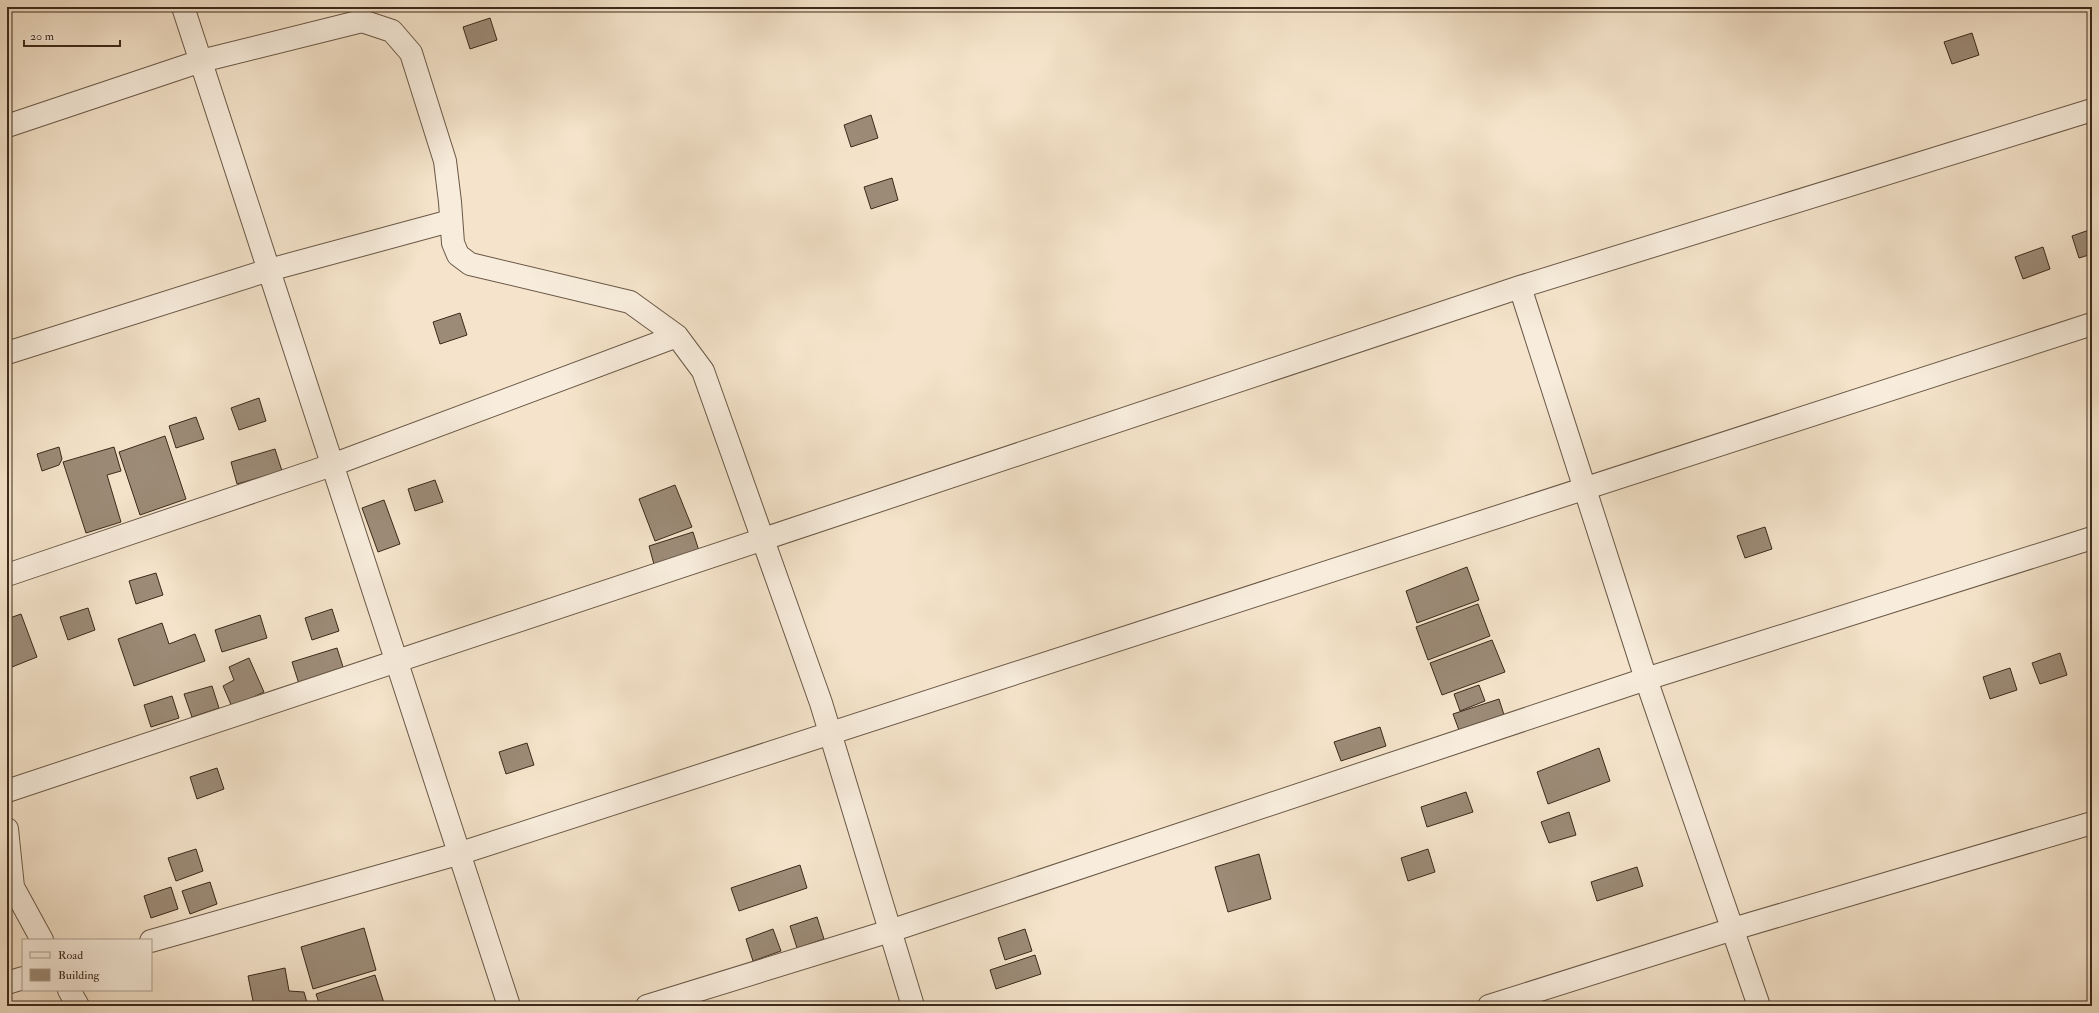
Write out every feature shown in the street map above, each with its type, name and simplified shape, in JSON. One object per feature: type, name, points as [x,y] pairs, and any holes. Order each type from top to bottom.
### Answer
[{"type":"street","points":[[183,7],[396,660],[461,853],[509,1006]]},
{"type":"street","points":[[7,126],[200,61],[362,21],[392,32],[411,53],[445,161],[450,202],[452,244],[458,255],[470,264],[630,302],[677,336],[703,371],[764,539],[830,732],[913,1006]]},
{"type":"street","points":[[7,791],[396,660],[1520,287],[2092,110]]},
{"type":"street","points":[[7,354],[269,270],[450,221]]},
{"type":"street","points":[[1520,287],[1583,488],[1646,679],[1759,1006]]},
{"type":"street","points":[[152,941],[461,853],[830,732],[2092,324]]},
{"type":"street","points":[[7,575],[332,465],[677,336]]},
{"type":"street","points":[[647,1006],[890,931],[1646,679],[2092,538]]},
{"type":"street","points":[[1488,1006],[1733,929],[2092,823]]},
{"type":"street","points":[[7,829],[14,887],[41,939]]},
{"type":"street","points":[[7,983],[22,978]]},
{"type":"street","points":[[70,991],[78,1006]]},
{"type":"building","points":[[490,18],[497,40],[470,49],[463,27]]},
{"type":"building","points":[[1972,33],[1979,55],[1952,64],[1944,42]]},
{"type":"building","points":[[871,115],[878,138],[851,147],[844,125]]},
{"type":"building","points":[[892,178],[898,200],[871,209],[864,187]]},
{"type":"building","points":[[2092,229],[2092,254],[2079,258],[2072,236]]},
{"type":"building","points":[[2043,247],[2050,269],[2023,279],[2015,257]]},
{"type":"building","points":[[460,313],[467,335],[440,344],[433,322]]},
{"type":"building","points":[[259,398],[266,421],[239,430],[231,408]]},
{"type":"building","points":[[196,417],[204,439],[176,448],[169,426]]},
{"type":"building","points":[[165,436],[186,499],[140,515],[119,452]]},
{"type":"building","points":[[59,447],[62,459],[59,465],[42,471],[37,454]]},
{"type":"building","points":[[114,447],[121,471],[107,475],[121,522],[86,533],[63,462]]},
{"type":"building","points":[[275,449],[282,471],[237,484],[231,462]]},
{"type":"building","points":[[435,480],[443,502],[415,511],[408,489]]},
{"type":"building","points":[[675,485],[692,527],[655,541],[639,499]]},
{"type":"building","points":[[384,500],[400,544],[378,552],[362,508]]},
{"type":"building","points":[[1765,527],[1772,549],[1745,558],[1737,536]]},
{"type":"building","points":[[693,532],[700,554],[655,568],[649,546]]},
{"type":"building","points":[[1467,567],[1479,600],[1417,623],[1406,591]]},
{"type":"building","points":[[156,573],[163,595],[136,604],[129,581]]},
{"type":"building","points":[[1478,604],[1490,636],[1428,660],[1416,627]]},
{"type":"building","points":[[88,608],[95,630],[68,640],[60,617]]},
{"type":"building","points":[[332,609],[339,631],[312,640],[305,618]]},
{"type":"building","points":[[21,614],[37,657],[7,669],[7,619]]},
{"type":"building","points":[[260,615],[267,638],[222,652],[215,630]]},
{"type":"building","points":[[162,623],[169,644],[195,634],[205,661],[134,686],[118,639]]},
{"type":"building","points":[[1492,640],[1505,672],[1442,695],[1430,663]]},
{"type":"building","points":[[337,648],[344,670],[299,684],[292,662]]},
{"type":"building","points":[[2060,653],[2067,675],[2040,684],[2032,663]]},
{"type":"building","points":[[249,658],[264,692],[232,707],[223,686],[234,680],[229,667]]},
{"type":"building","points":[[2010,668],[2017,690],[1990,699],[1983,677]]},
{"type":"building","points":[[1479,685],[1485,701],[1460,711],[1454,694]]},
{"type":"building","points":[[212,686],[219,708],[192,717],[184,694]]},
{"type":"building","points":[[172,696],[179,718],[151,727],[144,705]]},
{"type":"building","points":[[1499,699],[1505,718],[1460,733],[1453,714]]},
{"type":"building","points":[[1380,727],[1386,746],[1341,761],[1334,742]]},
{"type":"building","points":[[527,743],[534,765],[506,774],[499,752]]},
{"type":"building","points":[[1599,748],[1610,781],[1548,804],[1537,772]]},
{"type":"building","points":[[217,768],[224,789],[197,799],[190,777]]},
{"type":"building","points":[[1466,792],[1473,812],[1427,827],[1421,807]]},
{"type":"building","points":[[1569,812],[1576,835],[1549,843],[1541,822]]},
{"type":"building","points":[[196,849],[203,871],[176,881],[168,858]]},
{"type":"building","points":[[1428,849],[1435,872],[1408,881],[1401,858]]},
{"type":"building","points":[[1259,854],[1271,899],[1228,912],[1215,867]]},
{"type":"building","points":[[800,865],[807,888],[739,911],[731,888]]},
{"type":"building","points":[[1637,867],[1643,886],[1597,901],[1591,882]]},
{"type":"building","points":[[210,882],[217,904],[190,914],[182,891]]},
{"type":"building","points":[[171,887],[178,909],[151,918],[144,896]]},
{"type":"building","points":[[817,917],[824,939],[797,948],[790,926]]},
{"type":"building","points":[[364,928],[376,970],[313,989],[301,947]]},
{"type":"building","points":[[773,929],[781,951],[753,961],[746,939]]},
{"type":"building","points":[[1025,929],[1032,951],[1005,960],[998,938]]},
{"type":"building","points":[[1035,955],[1041,974],[996,989],[990,970]]},
{"type":"building","points":[[285,968],[289,991],[304,992],[308,1006],[254,1006],[248,976]]},
{"type":"building","points":[[375,975],[384,1003],[375,1006],[320,1006],[316,994]]}]
